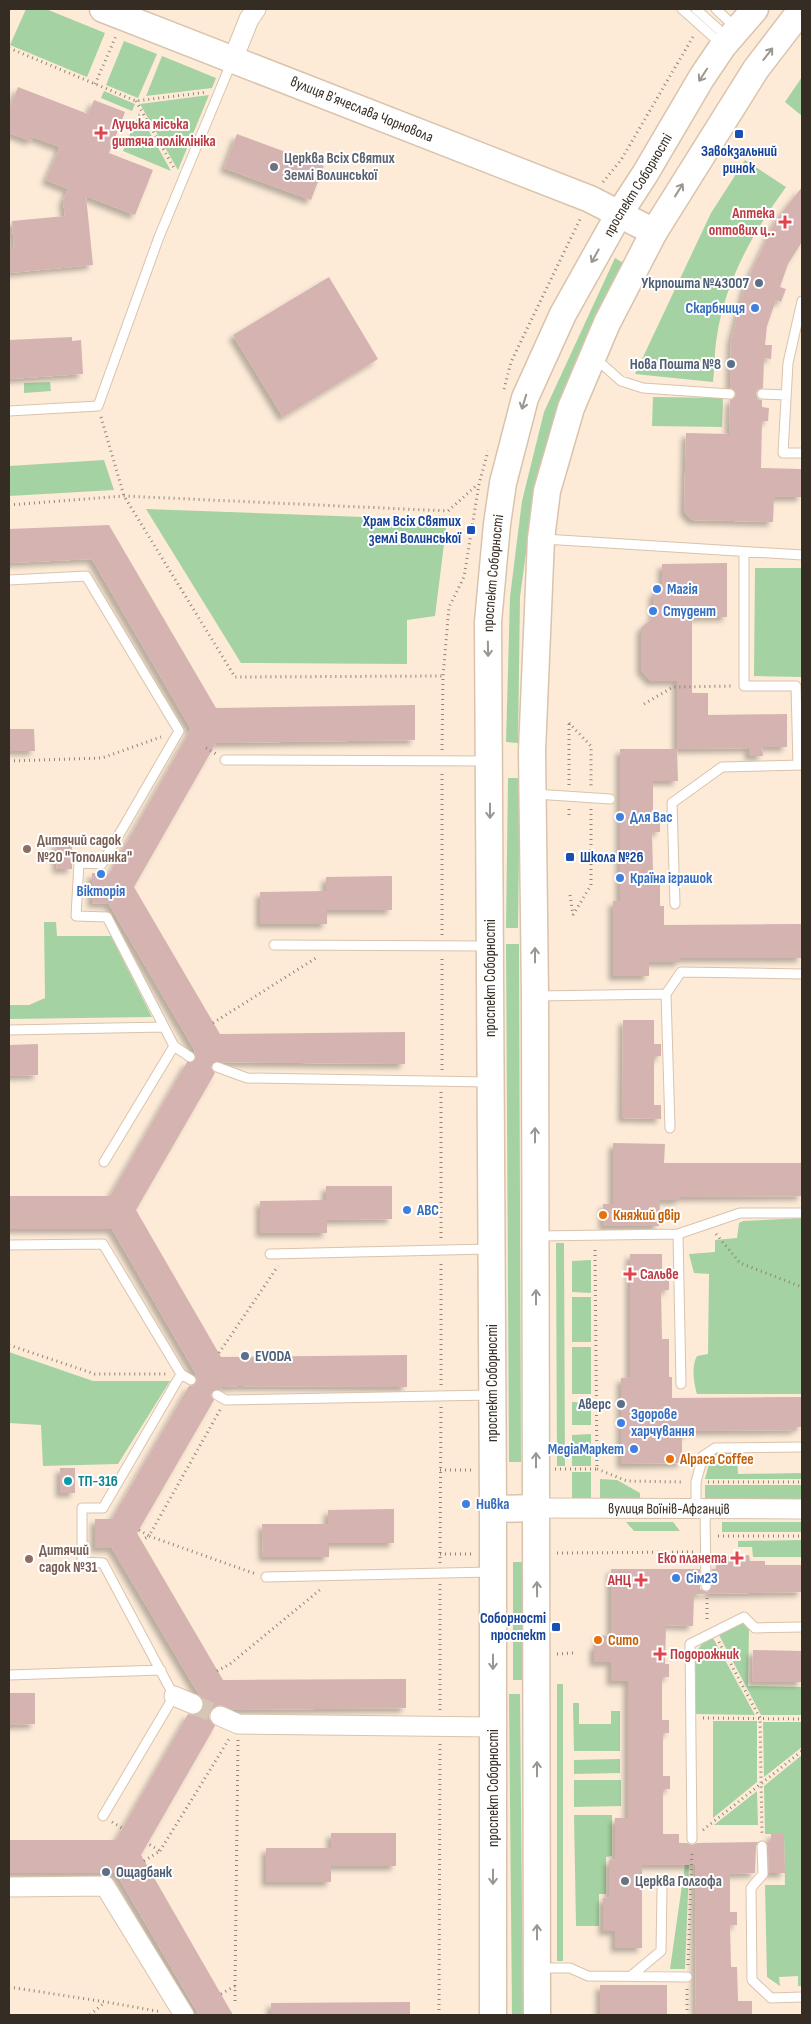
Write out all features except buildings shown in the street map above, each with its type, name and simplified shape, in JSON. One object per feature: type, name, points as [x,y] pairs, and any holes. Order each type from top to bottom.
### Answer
[{"type":"main road","name":"проспект Соборності","points":[[493,2015],[493,1509],[488,622],[497,524],[503,483],[525,398],[563,314],[619,214],[645,174],[702,77],[730,38],[755,9]]},
{"type":"main road","points":[[538,2015],[535,996],[532,751],[541,539],[547,491],[571,408],[607,323],[654,232],[756,69],[802,9]]},
{"type":"main road","name":"вулиця Вʼячеслава Чорновола","points":[[113,13],[590,199],[654,232]]},
{"type":"main road","points":[[490,755],[532,751]]},
{"type":"main road","points":[[493,1509],[537,1508]]},
{"type":"street","points":[[233,59],[249,19],[256,9]]},
{"type":"street","name":"вулиця Воїнів-Афганців","points":[[537,1508],[802,1509]]},
{"type":"street","points":[[174,1696],[193,1704]]},
{"type":"street","points":[[220,1716],[238,1724],[492,1727]]},
{"type":"street","points":[[9,1887],[105,1886],[176,2014]]},
{"type":"lane","points":[[682,9],[730,38]]},
{"type":"lane","points":[[696,9],[730,38]]},
{"type":"lane","points":[[716,9],[730,38]]},
{"type":"lane","points":[[9,411],[98,406],[138,294],[233,59]]},
{"type":"lane","points":[[802,301],[788,363],[783,453],[802,453]]},
{"type":"lane","points":[[593,356],[621,381],[643,388],[730,394]]},
{"type":"lane","points":[[762,394],[786,395]]},
{"type":"lane","points":[[541,539],[744,553],[802,555]]},
{"type":"lane","points":[[675,904],[672,802],[722,767],[800,765],[796,686],[744,686],[744,553]]},
{"type":"lane","points":[[9,580],[86,576],[179,731],[102,864],[80,863],[76,916],[107,917],[174,1046],[190,1057]]},
{"type":"lane","points":[[226,760],[442,761],[490,755]]},
{"type":"lane","points":[[532,794],[610,799]]},
{"type":"lane","points":[[274,945],[490,946]]},
{"type":"lane","points":[[670,1128],[666,994],[681,972],[802,974]]},
{"type":"lane","points":[[535,996],[666,994]]},
{"type":"lane","points":[[9,1030],[164,1027]]},
{"type":"lane","points":[[104,1162],[174,1046]]},
{"type":"lane","points":[[217,1068],[247,1078],[491,1082]]},
{"type":"lane","points":[[536,1236],[678,1234],[740,1213],[802,1213]]},
{"type":"lane","points":[[678,1234],[681,1384]]},
{"type":"lane","points":[[9,1245],[103,1244],[181,1374],[191,1380]]},
{"type":"lane","points":[[270,1254],[491,1249]]},
{"type":"lane","points":[[103,1816],[174,1696],[103,1564],[82,1562],[82,1508],[103,1508],[181,1374]]},
{"type":"lane","points":[[217,1395],[226,1400],[492,1395]]},
{"type":"lane","points":[[706,1586],[705,1536],[696,1482],[703,1456],[715,1448],[802,1447]]},
{"type":"lane","points":[[266,1577],[440,1573],[493,1563]]},
{"type":"lane","points":[[692,1839],[690,1644],[744,1617],[755,1628],[802,1627]]},
{"type":"lane","points":[[9,1675],[161,1670]]},
{"type":"lane","points":[[762,1846],[762,1874],[751,1888],[752,1980],[771,1998],[802,1997]]},
{"type":"lane","points":[[631,1976],[661,1951],[662,1890]]},
{"type":"lane","points":[[538,1968],[570,1968],[588,1976],[687,1976]]},
{"type":"path","points":[[95,84],[113,13]]},
{"type":"path","points":[[590,199],[621,160],[696,32]]},
{"type":"path","points":[[9,48],[136,101],[220,90]]},
{"type":"path","points":[[136,101],[182,183]]},
{"type":"path","points":[[98,406],[124,496],[235,677],[443,676],[439,2015]]},
{"type":"path","points":[[9,505],[124,496],[448,512],[479,484]]},
{"type":"path","points":[[644,704],[673,687],[744,686]]},
{"type":"path","points":[[569,819],[569,723],[591,746],[591,886],[574,915],[570,895]]},
{"type":"path","points":[[9,761],[102,758],[179,731]]},
{"type":"path","points":[[213,1023],[336,945]]},
{"type":"path","points":[[708,1224],[740,1263],[802,1287]]},
{"type":"path","points":[[569,1469],[597,1469],[595,1236]]},
{"type":"path","points":[[219,1353],[287,1254]]},
{"type":"path","points":[[9,1345],[95,1374],[181,1374]]},
{"type":"path","points":[[142,1540],[149,1536],[226,1400]]},
{"type":"path","points":[[139,1530],[149,1536],[266,1577]]},
{"type":"path","points":[[705,1536],[802,1536]]},
{"type":"path","points":[[572,1553],[706,1551]]},
{"type":"path","points":[[440,1554],[493,1563]]},
{"type":"path","points":[[217,1671],[230,1664],[337,1576]]},
{"type":"path","points":[[706,1586],[711,1634],[760,1718],[762,1846]]},
{"type":"path","points":[[557,1654],[574,1653]]},
{"type":"path","points":[[691,1718],[802,1718]]},
{"type":"path","points":[[144,1861],[160,1851],[238,1724]]},
{"type":"path","points":[[235,2003],[238,1724]]},
{"type":"path","points":[[687,2015],[692,1839],[802,1751]]},
{"type":"path","points":[[148,1843],[160,1851]]},
{"type":"path","points":[[221,1994],[235,1986]]},
{"type":"path","points":[[9,1987],[176,2014]]},
{"type":"path","points":[[90,2015],[106,2002]]},
{"type":"green space","points":[[26,9],[46,9],[105,33],[87,77],[10,45]]},
{"type":"green space","points":[[124,41],[157,54],[138,98],[106,85]]},
{"type":"green space","points":[[162,56],[216,78],[212,88],[146,96]]},
{"type":"green space","points":[[802,77],[802,116],[785,102]]},
{"type":"green space","points":[[104,91],[135,104],[132,111],[101,98]]},
{"type":"green space","points":[[209,95],[178,170],[140,104]]},
{"type":"green space","points":[[139,113],[171,171],[123,151]]},
{"type":"green space","points":[[745,160],[786,187],[752,239],[734,276],[721,316],[716,342],[713,382],[635,374],[711,213]]},
{"type":"green space","points":[[615,258],[625,264],[555,415],[533,501],[520,597],[518,743],[506,742],[510,597],[522,501],[544,412]]},
{"type":"green space","points":[[50,382],[51,391],[24,393],[24,383]]},
{"type":"green space","points":[[653,397],[723,398],[722,427],[652,426]]},
{"type":"green space","points":[[104,460],[114,490],[9,496],[9,466]]},
{"type":"green space","points":[[146,509],[447,520],[435,616],[407,620],[407,664],[241,663]]},
{"type":"green space","points":[[755,568],[802,568],[802,677],[754,676]]},
{"type":"green space","points":[[508,778],[520,778],[518,928],[506,928]]},
{"type":"green space","points":[[44,922],[56,922],[57,936],[111,936],[152,1017],[9,1019],[9,1005],[29,1005],[45,998]]},
{"type":"green space","points":[[506,944],[519,944],[521,1462],[509,1462]]},
{"type":"green space","points":[[802,1218],[802,1394],[697,1394],[694,1375],[695,1360],[697,1356],[708,1354],[709,1274],[694,1273],[689,1254],[715,1252],[715,1240],[737,1238],[739,1223],[743,1221]]},
{"type":"green space","points":[[556,1243],[564,1243],[565,1466],[557,1466]]},
{"type":"green space","points":[[591,1260],[591,1293],[572,1292],[572,1261]]},
{"type":"green space","points":[[572,1297],[591,1297],[591,1342],[572,1342]]},
{"type":"green space","points":[[572,1347],[591,1347],[591,1394],[572,1394]]},
{"type":"green space","points":[[9,1352],[93,1381],[170,1381],[118,1464],[43,1466],[41,1425],[9,1423]]},
{"type":"green space","points":[[572,1402],[591,1403],[591,1425],[572,1425]]},
{"type":"green space","points":[[591,1434],[591,1466],[572,1466],[572,1435]]},
{"type":"green space","points":[[716,1453],[737,1453],[738,1474],[802,1473],[802,1479],[705,1479],[710,1460]]},
{"type":"green space","points":[[572,1472],[591,1472],[591,1499],[572,1499]]},
{"type":"green space","points":[[600,1479],[617,1480],[640,1493],[640,1499],[600,1499]]},
{"type":"green space","points":[[705,1485],[802,1485],[802,1500],[705,1499]]},
{"type":"green space","points":[[626,1522],[673,1522],[680,1531],[634,1531]]},
{"type":"green space","points":[[722,1522],[802,1522],[802,1532],[722,1532]]},
{"type":"green space","points":[[802,1540],[802,1557],[753,1557],[752,1547],[738,1547],[738,1541]]},
{"type":"green space","points":[[513,1562],[523,1562],[523,1680],[513,1680]]},
{"type":"green space","points":[[742,1623],[749,1628],[748,1686],[802,1687],[802,1715],[761,1715],[719,1635]]},
{"type":"green space","points":[[713,1638],[755,1715],[696,1714],[695,1653],[702,1644]]},
{"type":"green space","points":[[557,1684],[563,1684],[563,1961],[557,1961]]},
{"type":"green space","points":[[509,1694],[520,1694],[523,2015],[512,2015]]},
{"type":"green space","points":[[573,1703],[579,1703],[579,1724],[611,1724],[611,1711],[620,1711],[620,1751],[574,1751]]},
{"type":"green space","points":[[713,1721],[757,1721],[757,1782],[713,1818]]},
{"type":"green space","points":[[763,1722],[802,1722],[802,1747],[764,1777]]},
{"type":"green space","points":[[802,1755],[802,1986],[798,1986],[798,1976],[779,1977],[780,1986],[767,1977],[765,1885],[785,1885],[784,1834],[765,1834],[764,1786]]},
{"type":"green space","points":[[620,1759],[620,1773],[574,1774],[574,1760]]},
{"type":"green space","points":[[574,1780],[621,1780],[621,1806],[574,1807]]},
{"type":"green space","points":[[757,1791],[758,1825],[714,1825]]},
{"type":"green space","points":[[574,1815],[612,1815],[612,1856],[606,1857],[606,1894],[599,1894],[599,1926],[576,1926]]},
{"type":"green space","points":[[685,1864],[689,1864],[685,1969],[670,1969]]},
{"type":"tunnel","points":[[193,1704],[220,1716]]},
{"type":"place","name":"Луцька міська дитяча поліклініка","points":[[101,133]]},
{"type":"place","name":"Завокзальний ринок","points":[[739,134]]},
{"type":"place","name":"Церква Всіх Святих Землі Волинської","points":[[274,167]]},
{"type":"place","name":"Аптека оптових ц‥","points":[[785,222]]},
{"type":"place","name":"Укрпошта №43007","points":[[759,283]]},
{"type":"place","name":"Скарбниця","points":[[755,308]]},
{"type":"place","name":"Нова Пошта №8","points":[[731,364]]},
{"type":"place","name":"Храм Всіх Святих землі Волинської","points":[[471,530]]},
{"type":"place","name":"Магія","points":[[657,589]]},
{"type":"place","name":"Студент","points":[[653,611]]},
{"type":"place","name":"Для Вас","points":[[620,817]]},
{"type":"place","name":"Дитячий садок №20 \"Тополинка\"","points":[[27,849]]},
{"type":"place","name":"Школа №26","points":[[570,857]]},
{"type":"place","name":"Вікторія","points":[[101,874]]},
{"type":"place","name":"Країна іграшок","points":[[620,878]]},
{"type":"place","name":"АВС","points":[[407,1210]]},
{"type":"place","name":"Княжий двір","points":[[603,1215]]},
{"type":"place","name":"Сальве","points":[[630,1274]]},
{"type":"place","name":"EVODA","points":[[245,1356]]},
{"type":"place","name":"Аверс","points":[[621,1404]]},
{"type":"place","name":"Здорове харчування","points":[[621,1423]]},
{"type":"place","name":"МедіаМаркет","points":[[634,1449]]},
{"type":"place","name":"Alpaca Coffee","points":[[670,1459]]},
{"type":"place","name":"ТП-316","points":[[68,1481]]},
{"type":"place","name":"Нивка","points":[[466,1504]]},
{"type":"place","name":"Еко планета","points":[[737,1558]]},
{"type":"place","name":"Дитячий садок №31","points":[[29,1559]]},
{"type":"place","name":"Сім23","points":[[676,1578]]},
{"type":"place","name":"АНЦ","points":[[641,1580]]},
{"type":"place","name":"Соборності проспект","points":[[556,1627]]},
{"type":"place","name":"Сито","points":[[598,1640]]},
{"type":"place","name":"Подорожник","points":[[660,1654]]},
{"type":"place","name":"Ощадбанк","points":[[106,1872]]},
{"type":"place","name":"Церква Голгофа","points":[[625,1881]]}]
